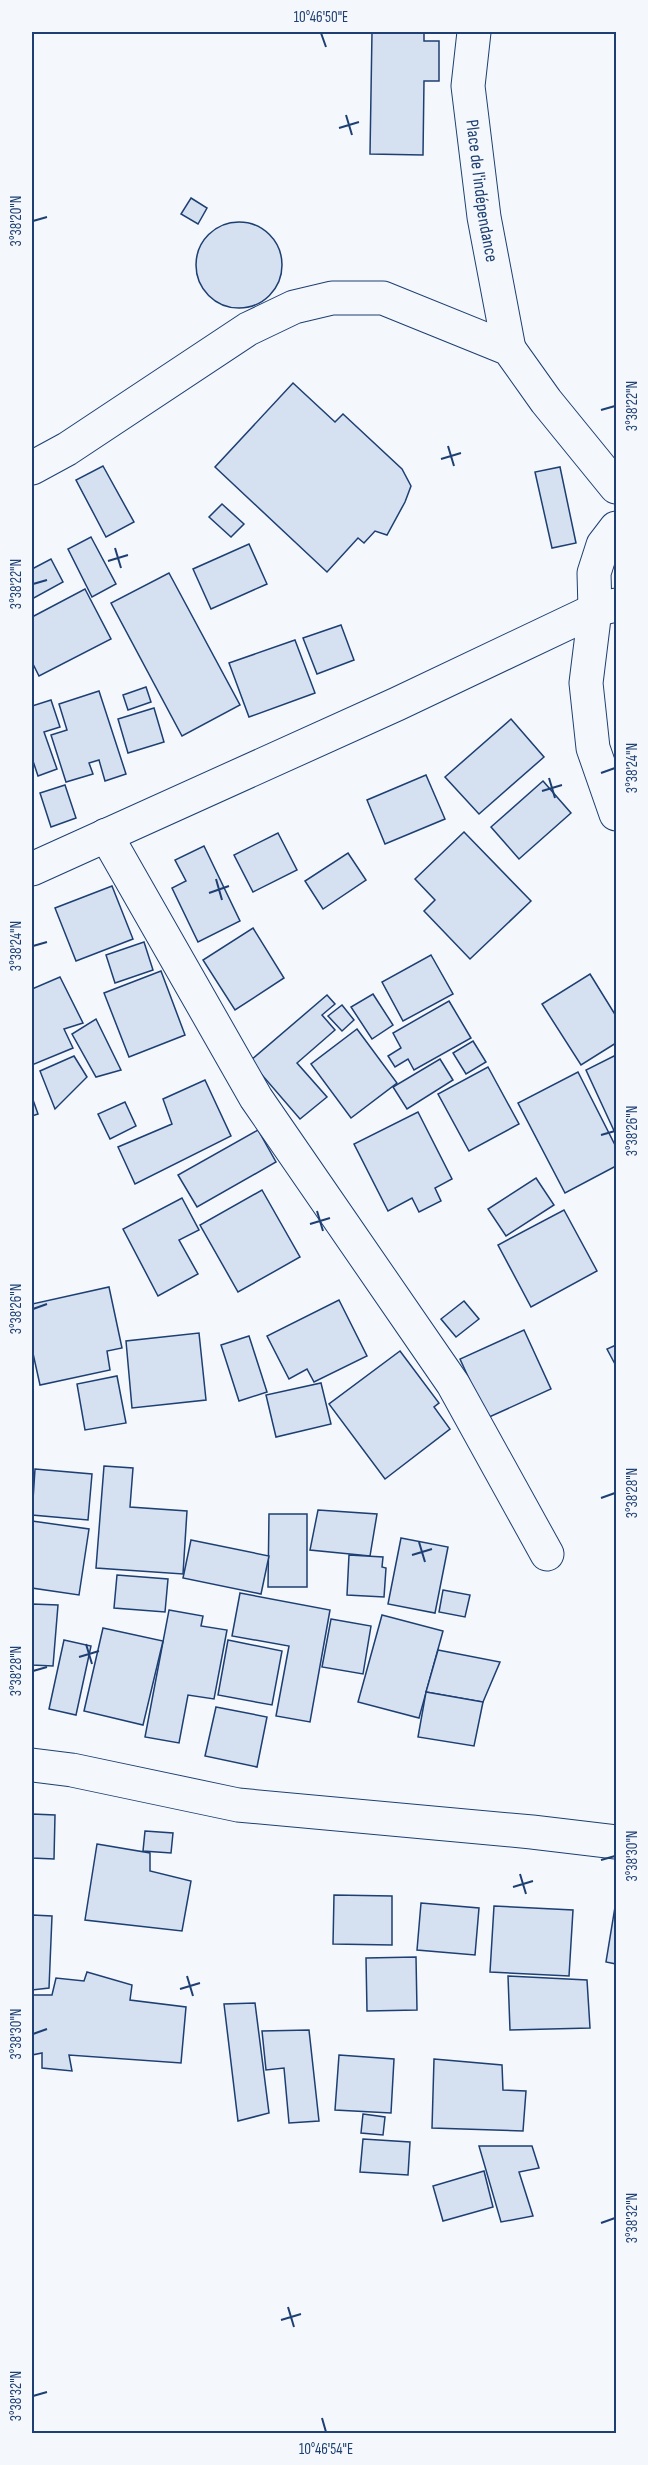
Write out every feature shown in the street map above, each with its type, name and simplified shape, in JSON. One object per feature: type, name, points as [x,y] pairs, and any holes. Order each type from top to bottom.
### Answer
[{"type":"street","name":"Place de l'indépendance","points":[[474,32],[468,87],[484,217],[509,349]]},
{"type":"street","points":[[32,468],[67,449],[248,329],[294,308],[332,298],[383,298],[509,349],[546,401],[616,487]]},
{"type":"street","points":[[616,528],[603,545],[594,573],[606,608],[586,683],[593,748],[616,814]]},
{"type":"street","points":[[32,869],[606,608]]},
{"type":"street","points":[[106,836],[256,1098],[453,1384],[547,1554]]},
{"type":"street","points":[[32,1765],[72,1770],[238,1805],[616,1842]]},
{"type":"building","points":[[372,32],[424,32],[424,41],[439,41],[439,81],[424,81],[423,155],[370,154]]},
{"type":"building","points":[[191,198],[207,208],[198,224],[181,214]]},
{"type":"building","points":[[239,222],[256,225],[270,234],[279,248],[282,265],[279,282],[270,296],[256,305],[239,308],[222,305],[208,296],[199,282],[196,265],[199,248],[208,234],[222,225]]},
{"type":"building","points":[[293,383],[335,422],[343,414],[402,469],[411,486],[387,535],[375,531],[364,543],[358,538],[327,572],[215,467]]},
{"type":"building","points":[[103,466],[134,522],[106,537],[76,480]]},
{"type":"building","points":[[560,467],[576,543],[552,548],[535,472]]},
{"type":"building","points":[[222,504],[244,524],[231,537],[209,517]]},
{"type":"building","points":[[91,537],[116,584],[92,597],[68,549]]},
{"type":"building","points":[[249,544],[267,584],[211,609],[193,569]]},
{"type":"building","points":[[51,559],[63,582],[32,599],[32,569]]},
{"type":"building","points":[[169,573],[240,705],[182,736],[111,603]]},
{"type":"building","points":[[85,589],[111,639],[39,676],[32,662],[32,617]]},
{"type":"building","points":[[341,625],[354,660],[317,674],[303,638]]},
{"type":"building","points":[[295,640],[315,693],[249,717],[229,663]]},
{"type":"building","points":[[146,687],[151,702],[128,710],[123,695]]},
{"type":"building","points":[[99,691],[126,774],[105,781],[99,760],[89,763],[93,774],[66,782],[51,735],[67,730],[59,704]]},
{"type":"building","points":[[51,700],[60,727],[44,732],[57,769],[38,776],[32,758],[32,706]]},
{"type":"building","points":[[154,708],[164,742],[128,753],[118,719]]},
{"type":"building","points":[[511,719],[544,757],[479,814],[445,777]]},
{"type":"building","points":[[426,775],[445,819],[385,844],[367,800]]},
{"type":"building","points":[[543,781],[571,813],[519,859],[491,827]]},
{"type":"building","points":[[65,785],[76,818],[51,827],[40,793]]},
{"type":"building","points":[[464,832],[531,901],[470,959],[424,911],[435,900],[415,879]]},
{"type":"building","points":[[278,833],[297,870],[253,892],[234,855]]},
{"type":"building","points":[[204,846],[240,921],[198,942],[172,888],[186,881],[175,860]]},
{"type":"building","points":[[348,853],[366,880],[323,909],[305,881]]},
{"type":"building","points":[[112,886],[133,939],[76,961],[55,908]]},
{"type":"building","points":[[253,928],[284,978],[235,1010],[203,960]]},
{"type":"building","points":[[144,942],[153,970],[115,983],[106,955]]},
{"type":"building","points":[[431,955],[453,994],[403,1021],[382,982]]},
{"type":"building","points":[[161,971],[185,1035],[129,1057],[104,993]]},
{"type":"building","points":[[590,974],[616,1016],[616,1043],[581,1065],[542,1004]]},
{"type":"building","points":[[60,977],[83,1023],[64,1029],[73,1048],[32,1065],[32,989]]},
{"type":"building","points":[[373,994],[393,1025],[372,1039],[351,1007]]},
{"type":"building","points":[[327,995],[335,1004],[322,1015],[335,1030],[297,1063],[327,1097],[300,1119],[250,1061]]},
{"type":"building","points":[[449,1001],[471,1038],[414,1070],[408,1059],[395,1067],[388,1056],[401,1048],[393,1033]]},
{"type":"building","points":[[342,1005],[354,1020],[342,1031],[328,1016]]},
{"type":"building","points":[[96,1019],[121,1070],[96,1077],[72,1034]]},
{"type":"building","points":[[357,1029],[397,1083],[351,1118],[311,1064]]},
{"type":"building","points":[[473,1041],[486,1062],[466,1074],[453,1053]]},
{"type":"building","points":[[616,1055],[616,1135],[586,1070]]},
{"type":"building","points":[[74,1056],[87,1077],[55,1109],[40,1071]]},
{"type":"building","points":[[440,1059],[453,1080],[407,1109],[393,1087]]},
{"type":"building","points":[[488,1067],[519,1124],[469,1151],[438,1094]]},
{"type":"building","points":[[578,1072],[616,1147],[616,1166],[565,1193],[518,1103]]},
{"type":"building","points":[[205,1080],[231,1136],[135,1184],[118,1147],[172,1124],[163,1099]]},
{"type":"building","points":[[32,1097],[38,1114],[32,1116]]},
{"type":"building","points":[[125,1102],[136,1126],[110,1139],[98,1114]]},
{"type":"building","points":[[418,1112],[452,1179],[435,1188],[441,1201],[419,1212],[412,1198],[388,1211],[354,1144]]},
{"type":"building","points":[[258,1130],[276,1162],[197,1207],[178,1175]]},
{"type":"building","points":[[536,1178],[554,1205],[506,1236],[488,1209]]},
{"type":"building","points":[[262,1190],[300,1257],[238,1292],[200,1225]]},
{"type":"building","points":[[182,1198],[199,1230],[179,1240],[198,1274],[158,1296],[123,1229]]},
{"type":"building","points":[[564,1210],[597,1271],[531,1307],[498,1245]]},
{"type":"building","points":[[109,1287],[122,1348],[107,1351],[110,1370],[40,1385],[32,1349],[32,1304]]},
{"type":"building","points":[[339,1300],[367,1356],[314,1382],[307,1369],[289,1379],[267,1336]]},
{"type":"building","points":[[464,1301],[479,1319],[456,1337],[441,1319]]},
{"type":"building","points":[[524,1330],[551,1389],[487,1418],[460,1359]]},
{"type":"building","points":[[199,1333],[206,1400],[132,1408],[126,1341]]},
{"type":"building","points":[[249,1336],[267,1392],[239,1401],[221,1345]]},
{"type":"building","points":[[616,1345],[616,1366],[607,1349]]},
{"type":"building","points":[[400,1351],[439,1403],[434,1407],[450,1429],[385,1479],[329,1404]]},
{"type":"building","points":[[117,1376],[126,1423],[85,1430],[77,1384]]},
{"type":"building","points":[[321,1383],[331,1424],[276,1437],[266,1395]]},
{"type":"building","points":[[104,1466],[133,1468],[130,1507],[187,1511],[183,1574],[96,1568]]},
{"type":"building","points":[[35,1469],[92,1474],[88,1520],[32,1515]]},
{"type":"building","points":[[318,1510],[377,1514],[370,1556],[310,1550]]},
{"type":"building","points":[[269,1514],[307,1514],[307,1587],[268,1587]]},
{"type":"building","points":[[32,1521],[89,1529],[79,1595],[32,1588]]},
{"type":"building","points":[[401,1538],[448,1547],[435,1613],[388,1604]]},
{"type":"building","points":[[191,1540],[269,1556],[261,1594],[183,1578]]},
{"type":"building","points":[[349,1555],[383,1557],[382,1567],[386,1568],[384,1597],[347,1595]]},
{"type":"building","points":[[117,1575],[168,1579],[165,1612],[114,1608]]},
{"type":"building","points":[[443,1590],[470,1595],[465,1617],[439,1612]]},
{"type":"building","points":[[240,1593],[330,1610],[310,1722],[276,1716],[289,1646],[232,1636]]},
{"type":"building","points":[[32,1604],[58,1605],[53,1666],[32,1665]]},
{"type":"building","points":[[169,1610],[203,1616],[201,1626],[227,1630],[214,1699],[188,1695],[179,1743],[145,1737]]},
{"type":"building","points":[[382,1615],[443,1631],[419,1718],[358,1702]]},
{"type":"building","points":[[331,1619],[371,1626],[363,1674],[322,1667]]},
{"type":"building","points":[[103,1628],[163,1641],[143,1725],[84,1711]]},
{"type":"building","points":[[64,1640],[91,1646],[76,1715],[49,1709]]},
{"type":"building","points":[[228,1640],[282,1651],[272,1705],[218,1695]]},
{"type":"building","points":[[438,1650],[500,1662],[483,1702],[426,1692]]},
{"type":"building","points":[[426,1692],[483,1702],[474,1746],[418,1737]]},
{"type":"building","points":[[216,1707],[267,1717],[257,1767],[205,1756]]},
{"type":"building","points":[[32,1814],[55,1815],[54,1859],[32,1858]]},
{"type":"building","points":[[145,1831],[173,1833],[171,1853],[143,1851]]},
{"type":"building","points":[[97,1844],[150,1853],[150,1871],[191,1881],[182,1931],[85,1920]]},
{"type":"building","points":[[334,1895],[392,1896],[392,1945],[333,1944]]},
{"type":"building","points":[[421,1903],[479,1908],[475,1955],[417,1950]]},
{"type":"building","points":[[494,1906],[573,1910],[569,1976],[490,1972]]},
{"type":"building","points":[[616,1908],[616,1964],[606,1962]]},
{"type":"building","points":[[32,1915],[52,1916],[49,1988],[32,1990]]},
{"type":"building","points":[[416,1957],[417,2010],[367,2011],[366,1958]]},
{"type":"building","points":[[87,1972],[132,1985],[130,2000],[186,2007],[181,2063],[69,2055],[72,2071],[42,2068],[42,2053],[32,2055],[33,1995],[52,1995],[56,1978],[84,1981]]},
{"type":"building","points":[[508,1976],[587,1980],[590,2028],[510,2030]]},
{"type":"building","points":[[255,2003],[269,2113],[238,2121],[224,2004]]},
{"type":"building","points":[[309,2030],[319,2121],[289,2123],[284,2068],[266,2070],[262,2031]]},
{"type":"building","points":[[339,2055],[394,2059],[391,2113],[335,2110]]},
{"type":"building","points":[[434,2059],[502,2065],[503,2090],[526,2091],[523,2131],[432,2128]]},
{"type":"building","points":[[363,2114],[385,2117],[383,2135],[361,2133]]},
{"type":"building","points":[[363,2139],[410,2142],[408,2175],[360,2172]]},
{"type":"building","points":[[479,2146],[532,2146],[539,2168],[519,2172],[533,2216],[501,2222]]},
{"type":"building","points":[[484,2171],[493,2207],[443,2221],[433,2186]]}]
